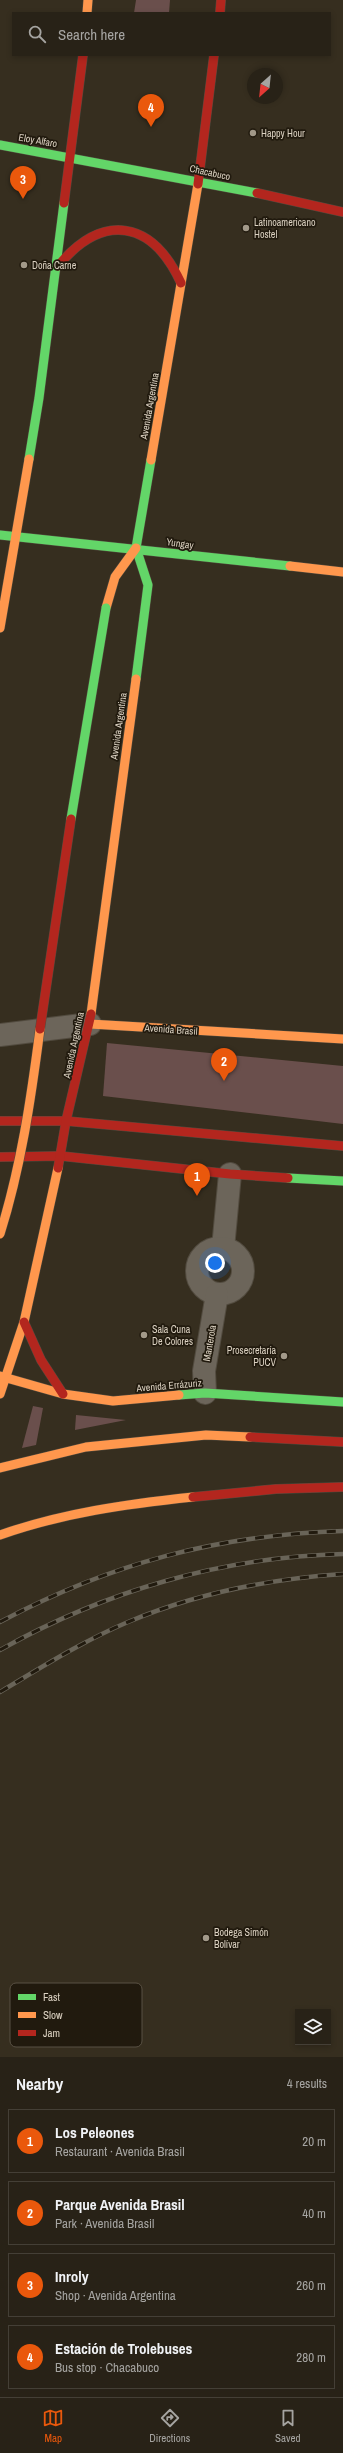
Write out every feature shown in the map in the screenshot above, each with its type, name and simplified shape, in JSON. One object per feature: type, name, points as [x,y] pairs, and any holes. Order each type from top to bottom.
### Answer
[{"type":"main road","points":[[87,12],[88,0]]},
{"type":"main road","points":[[220,12],[221,0]]},
{"type":"main road","points":[[0,628],[14,536],[39,398],[83,56]]},
{"type":"main road","name":"Avenida Argentina","points":[[0,1394],[3,1377],[24,1322],[61,1156],[66,1121],[90,1024],[148,586],[136,548],[199,180],[214,56]]},
{"type":"main road","name":"Eloy Alfaro","points":[[0,144],[71,157]]},
{"type":"main road","name":"Chacabuco","points":[[71,157],[199,180],[343,212]]},
{"type":"main road","points":[[57,266],[77,243],[90,235],[120,230],[135,233],[160,246],[170,257],[181,283]]},
{"type":"main road","name":"Yungay","points":[[0,535],[136,548],[235,561],[343,572]]},
{"type":"main road","points":[[0,1234],[11,1198],[23,1136],[62,872],[106,608],[115,577],[136,548]]},
{"type":"main road","name":"Avenida Brasil","points":[[90,1024],[343,1039]]},
{"type":"main road","points":[[0,1121],[66,1121],[343,1146]]},
{"type":"main road","points":[[0,1157],[61,1156],[230,1174],[343,1181]]},
{"type":"main road","points":[[24,1322],[41,1360],[63,1394]]},
{"type":"main road","name":"Avenida Errázuriz","points":[[3,1377],[63,1394],[113,1402],[205,1393],[343,1402]]},
{"type":"main road","points":[[0,1468],[86,1447],[206,1435],[343,1442]]},
{"type":"main road","points":[[0,1535],[62,1516],[120,1506],[225,1492],[343,1487]]},
{"type":"street","name":"Avenida Brasil","points":[[0,1035],[90,1024]]},
{"type":"street","points":[[223,1248],[230,1174]]},
{"type":"street","points":[[223,1248],[236,1254],[240,1260],[243,1274],[237,1287],[224,1294],[217,1294],[203,1286],[197,1272],[202,1257],[215,1249],[223,1248]]},
{"type":"street","name":"Manterola","points":[[205,1393],[204,1371],[217,1294]]},
{"type":"shaded area","points":[[136,0],[170,0],[169,12],[134,12]]},
{"type":"shaded area","points":[[107,1043],[343,1066],[343,1124],[103,1096]]},
{"type":"shaded area","points":[[33,1406],[43,1408],[36,1445],[22,1448]]},
{"type":"shaded area","points":[[76,1415],[126,1420],[75,1430]]},
{"type":"railway","points":[[0,1622],[41,1601],[83,1583],[124,1568],[166,1556],[209,1546],[252,1539],[343,1531]]},
{"type":"railway","points":[[0,1650],[40,1629],[81,1611],[123,1594],[166,1581],[209,1570],[253,1562],[343,1554]]},
{"type":"railway","points":[[0,1692],[111,1629],[180,1603],[207,1595],[261,1584],[315,1576],[343,1574]]},
{"type":"traffic: fast","points":[[0,145],[257,193]]},
{"type":"traffic: fast","points":[[29,459],[39,398],[64,203]]},
{"type":"traffic: fast","points":[[136,679],[148,585],[136,548],[151,460]]},
{"type":"traffic: fast","points":[[0,535],[290,566]]},
{"type":"traffic: fast","points":[[71,819],[106,608]]},
{"type":"traffic: fast","points":[[288,1178],[343,1181]]},
{"type":"traffic: fast","points":[[179,1395],[205,1393],[343,1402]]},
{"type":"traffic: slow","points":[[87,12],[88,0]]},
{"type":"traffic: slow","points":[[151,460],[198,184]]},
{"type":"traffic: slow","points":[[0,628],[29,459]]},
{"type":"traffic: slow","points":[[106,608],[115,577],[136,548]]},
{"type":"traffic: slow","points":[[290,566],[343,572]]},
{"type":"traffic: slow","points":[[91,1014],[136,679]]},
{"type":"traffic: slow","points":[[90,1024],[343,1039]]},
{"type":"traffic: slow","points":[[0,1234],[20,1158],[40,1029]]},
{"type":"traffic: slow","points":[[0,1394],[24,1322],[58,1168]]},
{"type":"traffic: slow","points":[[0,1376],[63,1394],[113,1401],[179,1395]]},
{"type":"traffic: slow","points":[[0,1468],[86,1447],[206,1435],[250,1437]]},
{"type":"traffic: slow","points":[[0,1535],[23,1527],[95,1510],[193,1497]]},
{"type":"traffic: jam","points":[[220,12],[221,0]]},
{"type":"traffic: jam","points":[[64,203],[83,56]]},
{"type":"traffic: jam","points":[[198,184],[214,56]]},
{"type":"traffic: jam","points":[[257,193],[343,212]]},
{"type":"traffic: jam","points":[[58,266],[75,249],[92,237],[109,231],[126,231],[141,236],[156,246],[169,262],[181,283]]},
{"type":"traffic: jam","points":[[40,1029],[71,819]]},
{"type":"traffic: jam","points":[[58,1168],[66,1121],[91,1014]]},
{"type":"traffic: jam","points":[[0,1121],[66,1121],[343,1146]]},
{"type":"traffic: jam","points":[[0,1157],[61,1156],[230,1174],[288,1178]]},
{"type":"traffic: jam","points":[[24,1322],[41,1360],[63,1394]]},
{"type":"traffic: jam","points":[[250,1437],[343,1442]]},
{"type":"traffic: jam","points":[[193,1497],[276,1489],[343,1487]]},
{"type":"place","name":"Estación de Trolebuses","points":[[151,127]]},
{"type":"place","name":"Happy Hour","points":[[253,133]]},
{"type":"place","name":"Inroly","points":[[23,199]]},
{"type":"place","name":"Latinoamericano Hostel","points":[[246,228]]},
{"type":"place","name":"Doña Carne","points":[[24,265]]},
{"type":"place","name":"Parque Avenida Brasil","points":[[224,1081]]},
{"type":"place","name":"Los Peleones","points":[[197,1196]]},
{"type":"place","name":"Sala Cuna De Colores","points":[[144,1335]]},
{"type":"place","name":"Prosecretaría PUCV","points":[[284,1356]]},
{"type":"place","name":"Bodega Simón Bolívar","points":[[206,1938]]}]
